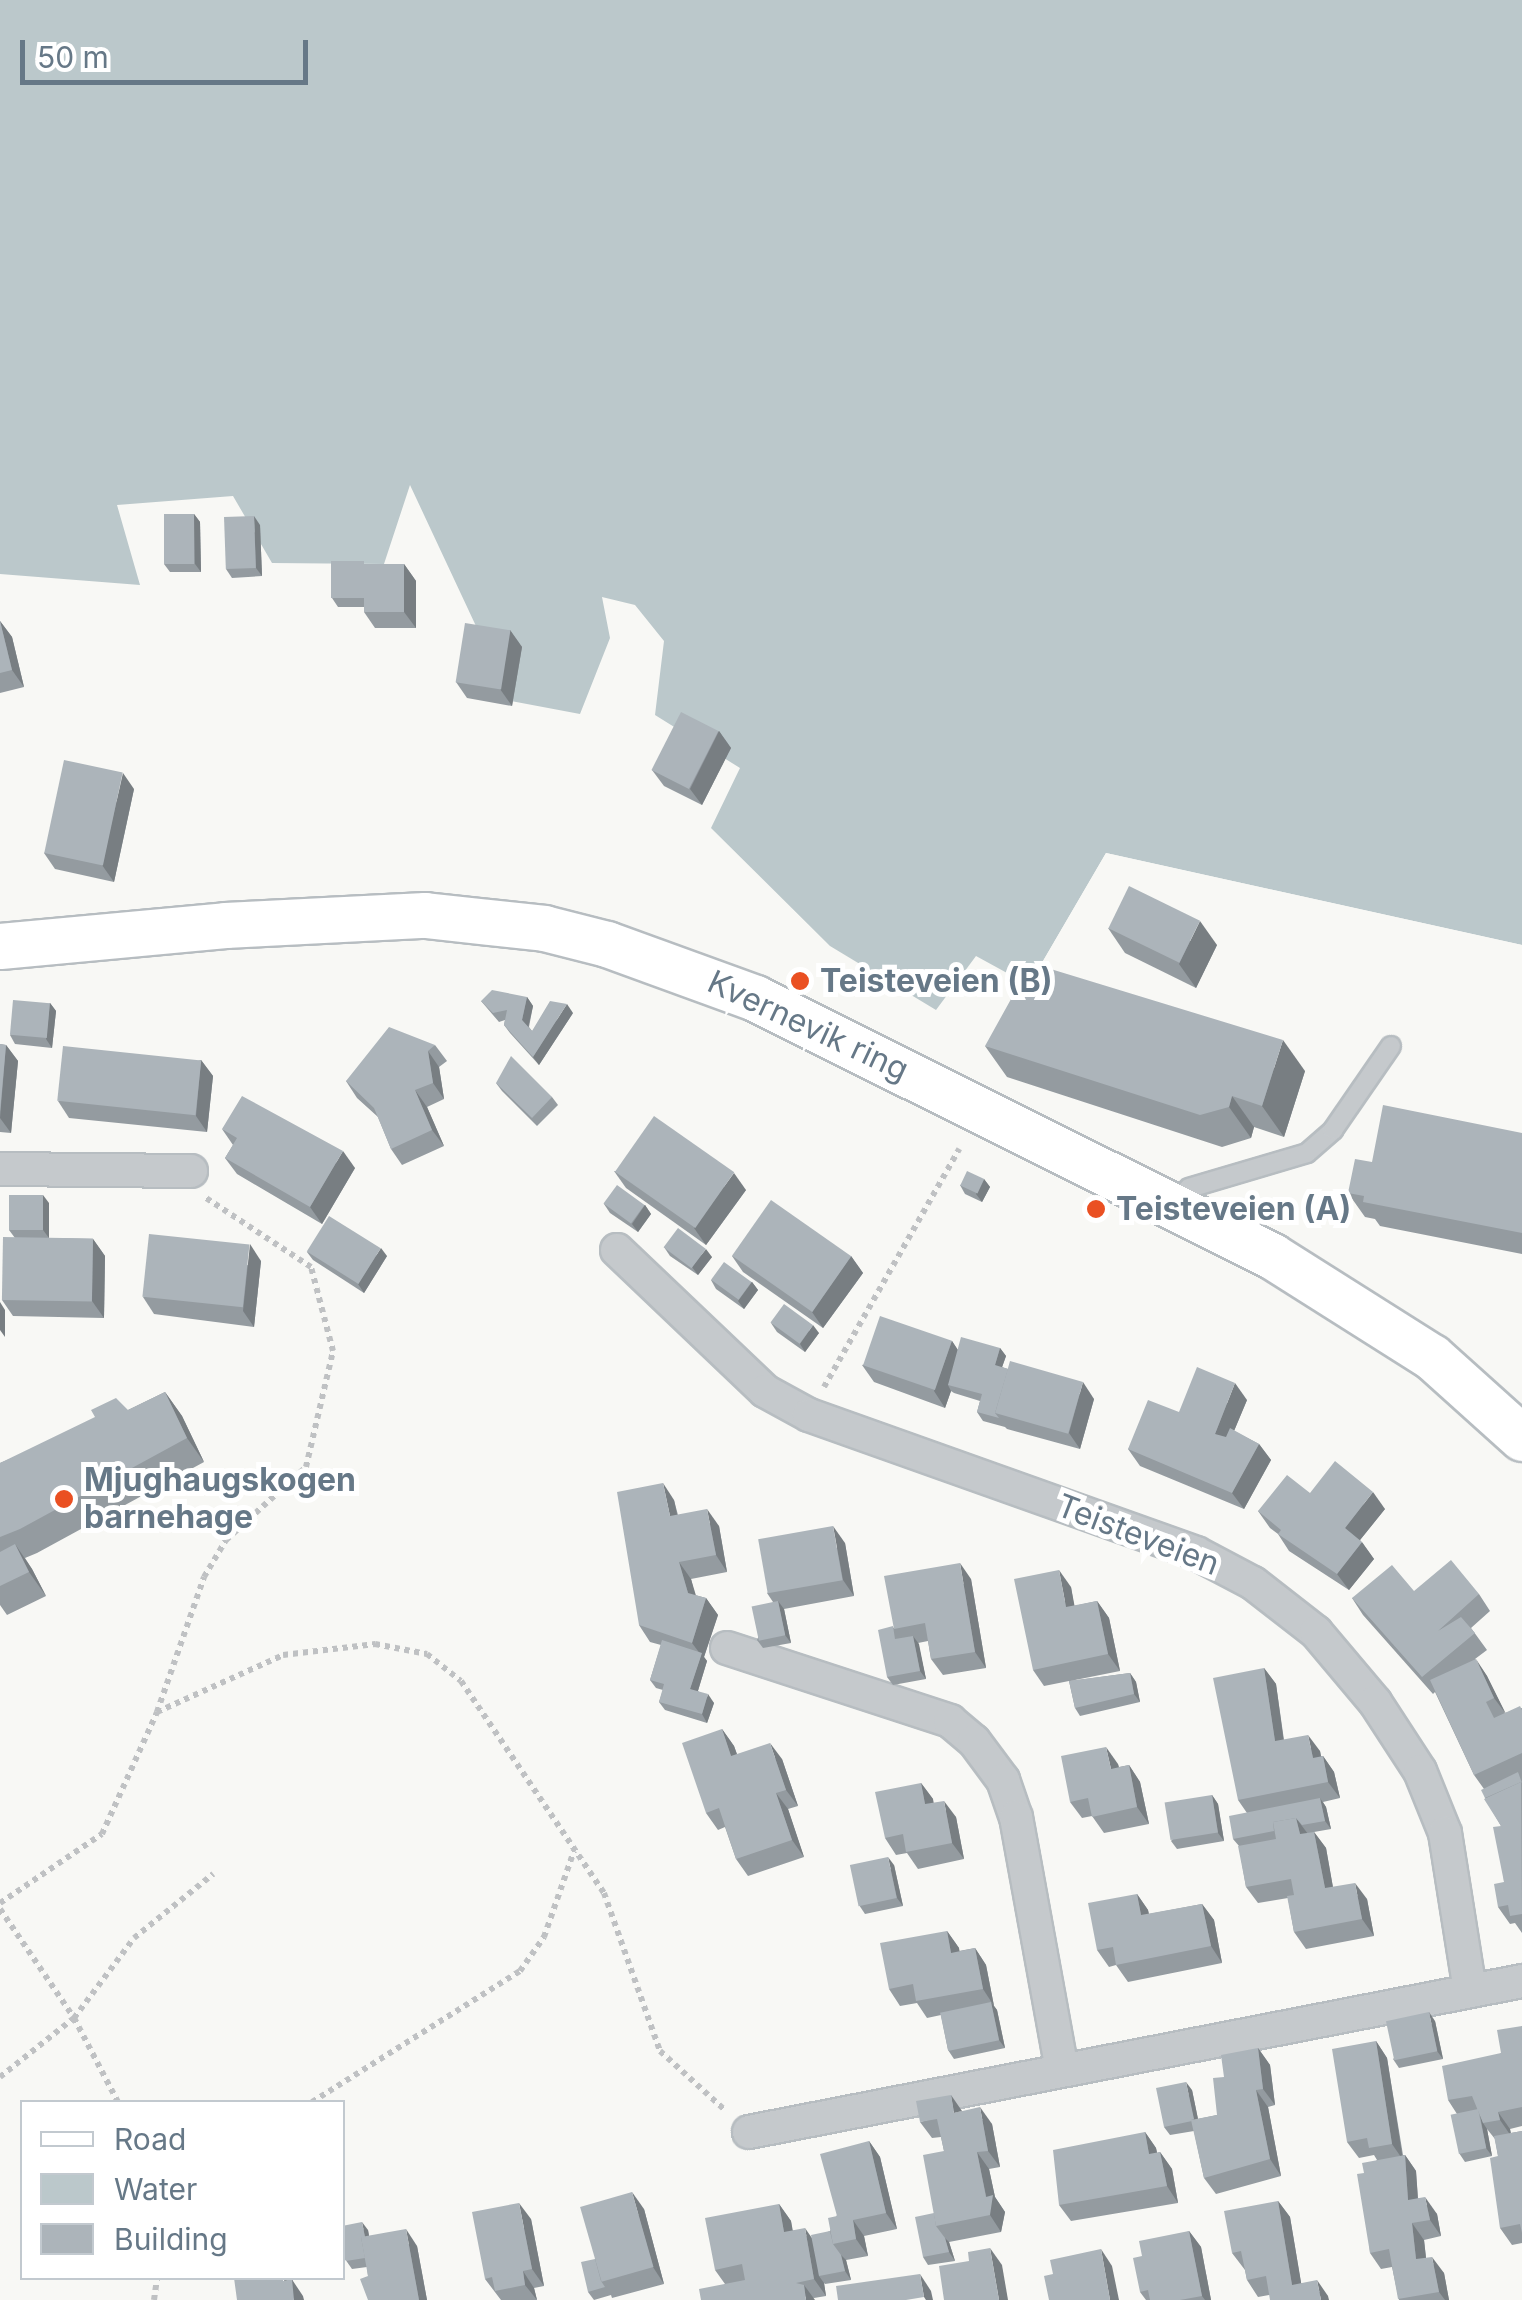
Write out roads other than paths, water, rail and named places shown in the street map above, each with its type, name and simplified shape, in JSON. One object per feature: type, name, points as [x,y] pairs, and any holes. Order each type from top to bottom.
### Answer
[{"type":"main road","name":"Kvernevik ring","points":[[0,946],[360,916],[544,928],[756,998],[1173,1206],[1363,1309],[1432,1357],[1522,1438]]},
{"type":"street","points":[[0,1169],[177,1171]]},
{"type":"street","name":"Teisteveien","points":[[617,1250],[765,1391],[809,1415],[1196,1553],[1252,1582],[1316,1632],[1375,1702],[1420,1772],[1444,1833],[1470,1992]]},
{"type":"street","points":[[727,1648],[934,1715],[974,1741],[1003,1780],[1016,1818],[1062,2069]]},
{"type":"street","points":[[749,2132],[1522,1982]]},
{"type":"lane","points":[[1173,1206],[1189,1188],[1307,1153],[1332,1130],[1391,1046]]},
{"type":"water","points":[[0,0],[1522,0],[1522,945],[1106,853],[1029,985],[976,956],[936,1010],[830,946],[711,828],[740,768],[655,715],[664,641],[635,605],[602,597],[610,638],[580,714],[511,701],[410,485],[384,564],[272,563],[233,496],[117,505],[140,585],[0,574]]},
{"type":"place","name":"Teisteveien (B)","points":[[800,981]]},
{"type":"place","name":"Teisteveien (A)","points":[[1096,1209]]},
{"type":"place","name":"Mjughaugskogen barnehage","points":[[64,1499]]}]
